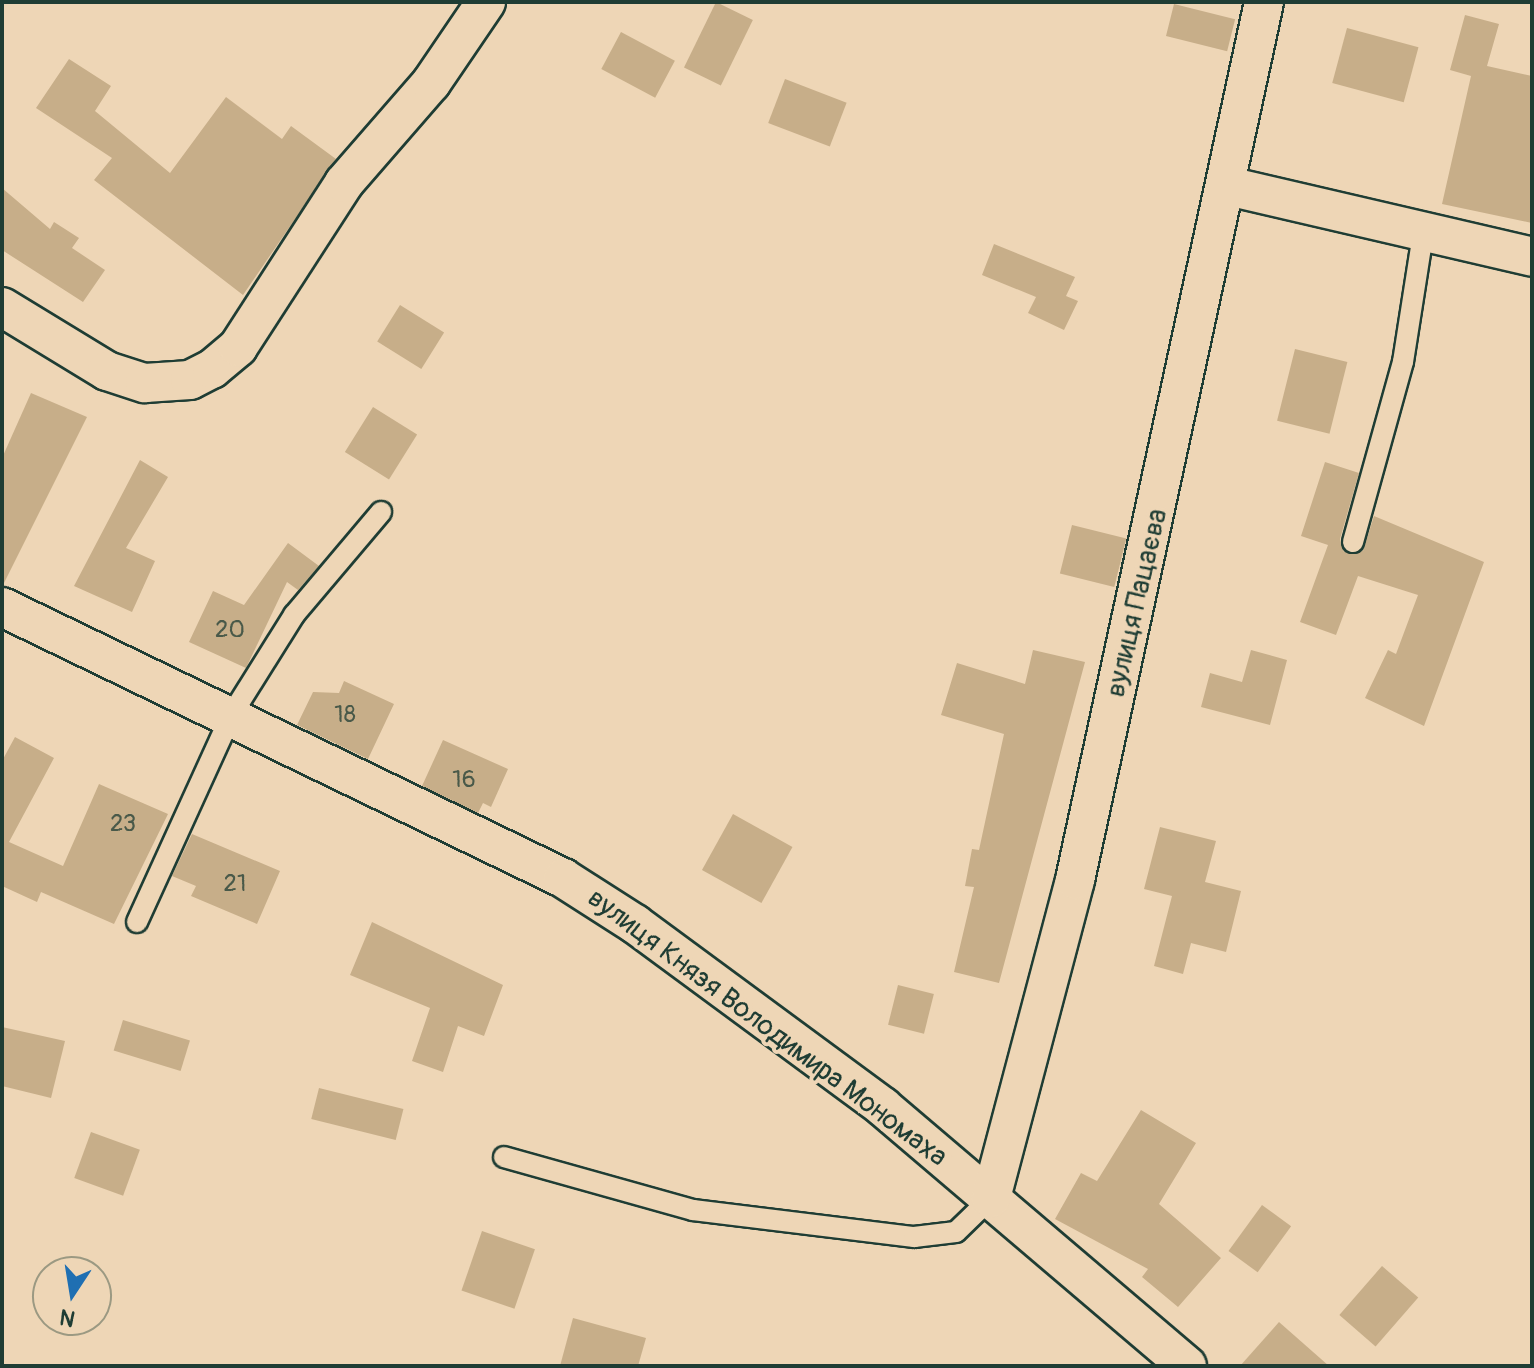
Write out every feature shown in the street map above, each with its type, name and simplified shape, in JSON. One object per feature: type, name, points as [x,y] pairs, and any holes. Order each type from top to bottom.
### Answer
[{"type":"street","points":[[2,307],[107,371],[145,383],[190,380],[212,369],[238,347],[344,183],[431,83],[486,2]]},
{"type":"street","name":"вулиця Пацаєва","points":[[991,1198],[1072,895],[1228,186],[1264,2]]},
{"type":"street","points":[[1228,186],[1423,235],[1532,257]]},
{"type":"street","name":"вулиця Князя Володимира Мономаха","points":[[2,607],[232,714],[575,885],[883,1107],[1187,1366]]},
{"type":"lane","points":[[1353,542],[1403,362],[1423,235]]},
{"type":"lane","points":[[137,922],[232,714],[294,615],[381,512]]},
{"type":"lane","points":[[504,1157],[693,1210],[914,1237],[956,1232],[991,1198]]},
{"type":"building","points":[[716,2],[753,20],[721,86],[684,68]]},
{"type":"building","points":[[1174,4],[1235,19],[1227,51],[1166,36]]},
{"type":"building","points":[[1465,15],[1499,24],[1487,66],[1532,76],[1532,223],[1442,204],[1471,76],[1450,70]]},
{"type":"building","points":[[1347,28],[1418,47],[1404,102],[1332,83]]},
{"type":"building","points":[[621,32],[675,61],[655,98],[601,69]]},
{"type":"building","points":[[69,59],[111,86],[95,111],[170,173],[226,97],[282,139],[291,126],[336,159],[243,295],[94,180],[112,158],[36,108]]},
{"type":"building","points":[[785,79],[847,103],[830,147],[768,123]]},
{"type":"building","points":[[2,188],[50,229],[54,222],[79,238],[72,248],[105,270],[83,302],[2,250]]},
{"type":"building","points":[[994,244],[1075,277],[1066,296],[1078,301],[1064,330],[1028,313],[1036,297],[982,275]]},
{"type":"building","points":[[400,305],[444,333],[421,369],[377,341]]},
{"type":"building","points":[[1295,349],[1347,362],[1329,434],[1277,421]]},
{"type":"building","points":[[31,393],[87,417],[3,585],[2,458]]},
{"type":"building","points":[[373,407],[417,435],[389,480],[345,452]]},
{"type":"building","points":[[140,460],[168,477],[126,548],[155,561],[132,612],[74,586]]},
{"type":"building","points":[[1325,462],[1359,473],[1340,539],[1344,552],[1363,551],[1374,516],[1484,562],[1424,726],[1365,698],[1388,650],[1396,654],[1418,595],[1358,576],[1336,635],[1300,622],[1328,545],[1301,536]]},
{"type":"building","points":[[1072,525],[1126,539],[1114,587],[1060,574]]},
{"type":"building","points":[[288,543],[319,566],[298,590],[287,582],[246,668],[189,642],[213,591],[244,605]]},
{"type":"building","points":[[1033,650],[1085,662],[999,983],[954,972],[974,887],[965,886],[972,849],[979,850],[1004,734],[941,715],[957,663],[1025,684]]},
{"type":"building","points":[[1251,650],[1287,660],[1270,725],[1201,707],[1210,673],[1242,682]]},
{"type":"building","points":[[344,681],[394,704],[368,759],[297,725],[313,692],[339,693]]},
{"type":"building","points":[[15,737],[54,758],[9,842],[63,866],[99,784],[168,814],[114,924],[41,892],[37,902],[2,886],[2,761]]},
{"type":"building","points":[[443,740],[508,769],[491,807],[483,803],[478,813],[422,786]]},
{"type":"building","points":[[733,814],[792,847],[761,903],[702,870]]},
{"type":"building","points":[[1160,827],[1216,841],[1205,882],[1241,891],[1226,952],[1191,943],[1183,974],[1154,966],[1172,896],[1144,889]]},
{"type":"building","points":[[192,834],[280,871],[257,924],[191,896],[196,886],[172,876]]},
{"type":"building","points":[[372,922],[503,985],[484,1036],[458,1026],[443,1072],[412,1061],[430,1008],[350,975]]},
{"type":"building","points":[[898,985],[934,994],[924,1034],[888,1025]]},
{"type":"building","points":[[123,1020],[190,1040],[181,1071],[114,1051]]},
{"type":"building","points":[[2,1027],[65,1041],[51,1098],[2,1086]]},
{"type":"building","points":[[319,1088],[403,1109],[396,1140],[311,1119]]},
{"type":"building","points":[[1141,1110],[1196,1143],[1159,1204],[1221,1258],[1178,1307],[1142,1277],[1148,1269],[1055,1219],[1081,1173],[1097,1181]]},
{"type":"building","points":[[91,1132],[140,1150],[123,1196],[74,1178]]},
{"type":"building","points":[[1262,1205],[1291,1226],[1258,1272],[1228,1251]]},
{"type":"building","points":[[482,1231],[535,1249],[514,1309],[461,1291]]},
{"type":"building","points":[[1382,1266],[1418,1297],[1376,1347],[1339,1315]]},
{"type":"building","points":[[573,1318],[646,1338],[638,1366],[560,1366]]},
{"type":"building","points":[[1279,1322],[1329,1366],[1240,1366]]}]
